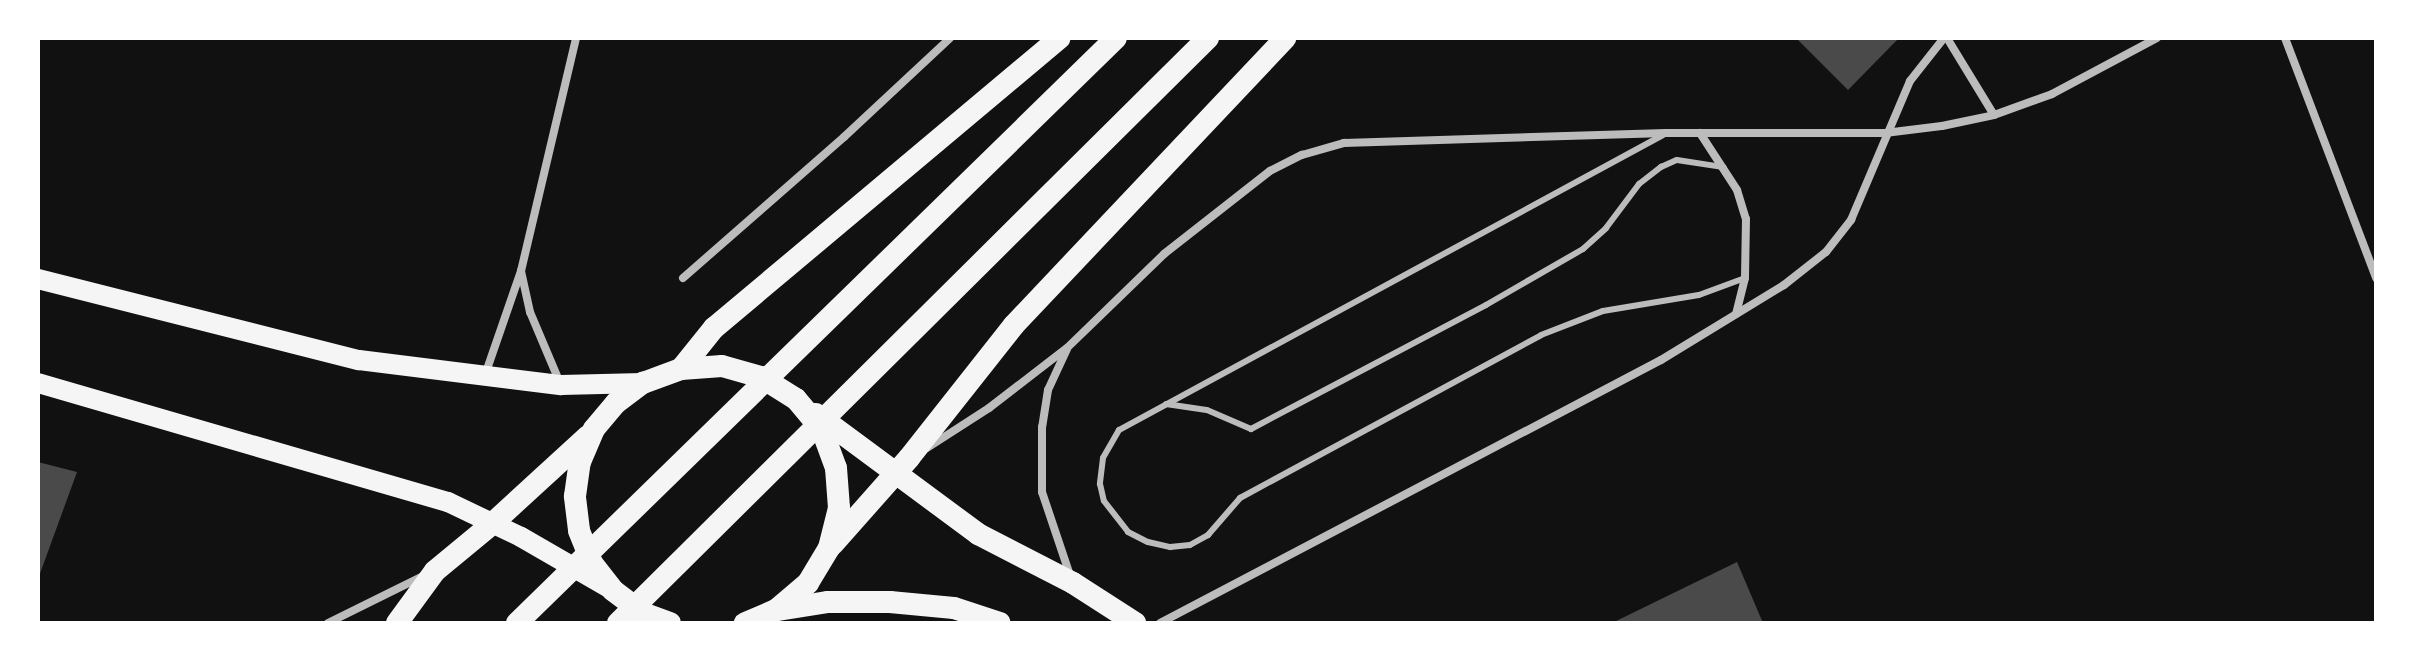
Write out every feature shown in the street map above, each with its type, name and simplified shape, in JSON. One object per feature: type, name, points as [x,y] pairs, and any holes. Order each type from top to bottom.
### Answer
[{"type":"highway","points":[[681,369],[714,328],[1059,38]]},
{"type":"highway","points":[[517,623],[1116,38]]},
{"type":"highway","points":[[618,623],[1208,38]]},
{"type":"highway","points":[[751,622],[776,610],[808,583],[829,548],[902,466],[1014,325],[1285,38]]},
{"type":"highway","points":[[397,623],[435,571],[493,523],[594,429],[616,403],[643,383],[681,369],[722,366],[761,377],[902,466],[978,534],[1073,583],[1135,623]]},
{"type":"highway","points":[[796,399],[822,430],[836,468],[839,508],[829,548]]},
{"type":"highway","points":[[594,429],[580,462],[575,496],[579,530],[592,563],[613,590],[643,613],[670,623]]},
{"type":"highway","points":[[776,610],[828,602],[890,602],[954,608],[1000,623]]},
{"type":"main road","points":[[38,279],[359,360],[561,385],[643,383]]},
{"type":"main road","points":[[38,383],[352,471],[448,502],[493,523],[613,590]]},
{"type":"street","points":[[485,376],[521,271],[576,38]]},
{"type":"street","points":[[683,278],[844,137],[950,38]]},
{"type":"street","points":[[1160,623],[1661,360],[1735,315],[1826,252],[1851,220],[1885,133],[1910,81],[1946,38],[1994,115]]},
{"type":"street","points":[[902,466],[958,429],[1067,348],[1164,254],[1270,171],[1302,155],[1344,143],[1666,133],[1885,133],[1994,115],[2052,94],[2157,38]]},
{"type":"street","points":[[2285,38],[2376,278]]},
{"type":"street","points":[[1700,133],[1737,190],[1746,219],[1745,278],[1735,315]]},
{"type":"street","points":[[521,271],[530,312],[561,385]]},
{"type":"street","points":[[1067,348],[1046,402],[1042,427],[1042,492],[1073,583]]},
{"type":"street","points":[[328,623],[435,571]]},
{"type":"lane","points":[[1666,133],[1119,430],[1109,442],[1103,458],[1100,484],[1104,501],[1128,532],[1148,542],[1170,547],[1190,545],[1208,535],[1240,498],[1541,335],[1603,311],[1699,295],[1745,278]]},
{"type":"lane","points":[[1166,404],[1207,410],[1251,429],[1486,305],[1583,249],[1606,228],[1639,184],[1661,167],[1677,160],[1724,167]]},
{"type":"building","points":[[1796,38],[1899,38],[1848,90]]},
{"type":"building","points":[[38,462],[77,472],[38,579]]},
{"type":"building","points":[[1737,562],[1763,623],[1612,623]]}]
